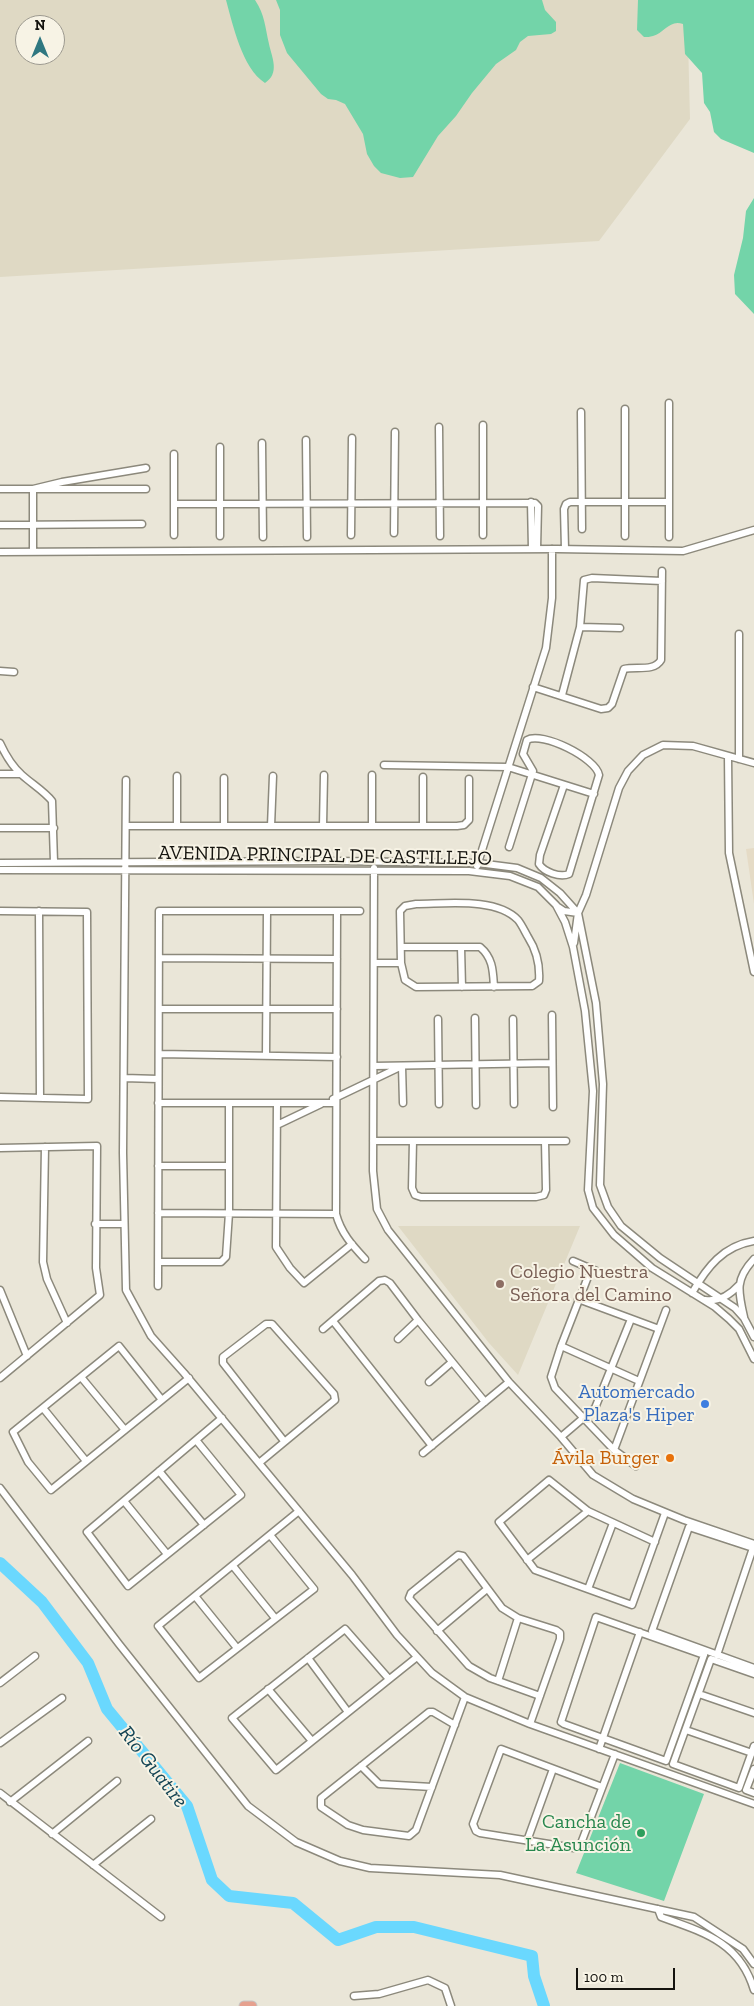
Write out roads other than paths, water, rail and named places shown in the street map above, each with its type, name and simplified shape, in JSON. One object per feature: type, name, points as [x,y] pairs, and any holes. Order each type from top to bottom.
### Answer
[{"type":"main road","points":[[244,2006],[252,2006]]},
{"type":"street","points":[[669,403],[669,537]]},
{"type":"street","points":[[625,409],[625,536]]},
{"type":"street","points":[[581,412],[582,529]]},
{"type":"street","points":[[483,425],[483,534]]},
{"type":"street","points":[[439,427],[440,536]]},
{"type":"street","points":[[394,533],[395,432]]},
{"type":"street","points":[[351,535],[352,438]]},
{"type":"street","points":[[306,440],[307,537]]},
{"type":"street","points":[[262,443],[263,537]]},
{"type":"street","points":[[220,447],[220,536]]},
{"type":"street","points":[[174,454],[174,534]]},
{"type":"street","points":[[33,489],[62,482],[146,468]]},
{"type":"street","points":[[0,489],[146,489]]},
{"type":"street","points":[[33,489],[33,552]]},
{"type":"street","points":[[174,504],[531,502],[535,549]]},
{"type":"street","points":[[565,549],[564,509],[566,504],[570,502],[669,502]]},
{"type":"street","points":[[0,525],[142,524]]},
{"type":"street","points":[[0,552],[535,549],[683,551],[754,530]]},
{"type":"street","points":[[475,872],[546,648],[551,619],[552,549]]},
{"type":"street","points":[[533,687],[601,708],[608,708],[612,704],[624,669],[652,668],[658,665],[661,655],[662,570]]},
{"type":"street","points":[[562,695],[580,627],[583,584],[587,579],[662,581]]},
{"type":"street","points":[[580,627],[620,628]]},
{"type":"street","points":[[739,634],[739,759]]},
{"type":"street","points":[[0,671],[14,672]]},
{"type":"street","points":[[510,847],[532,775],[533,768],[523,754],[527,740],[536,737],[571,748],[596,768],[599,775],[569,874],[562,876],[541,868],[539,860],[564,784]]},
{"type":"street","points":[[0,743],[4,752],[20,774],[52,801],[54,862]]},
{"type":"street","points":[[573,947],[578,913],[586,895],[619,788],[628,771],[643,755],[663,745],[693,746],[754,763]]},
{"type":"street","points":[[728,756],[729,853],[754,972]]},
{"type":"street","points":[[384,765],[508,767],[594,794]]},
{"type":"street","points":[[0,774],[20,774]]},
{"type":"street","points":[[323,826],[324,775]]},
{"type":"street","points":[[372,775],[372,826]]},
{"type":"street","points":[[177,776],[177,826]]},
{"type":"street","points":[[272,826],[273,776]]},
{"type":"street","points":[[423,777],[423,826]]},
{"type":"street","points":[[224,778],[224,826]]},
{"type":"street","points":[[126,826],[457,826],[464,825],[469,820],[469,779]]},
{"type":"street","points":[[126,780],[124,1078],[126,1290],[151,1336],[222,1418],[352,1575],[397,1635],[432,1673],[465,1698],[530,1724],[754,1804]]},
{"type":"street","points":[[0,828],[54,828]]},
{"type":"street","points":[[374,862],[373,1171],[378,1208],[388,1230],[510,1382],[593,1475],[633,1499],[754,1546]]},
{"type":"street","name":"AVENIDA PRINCIPAL DE CASTILLEJO","points":[[0,863],[478,863],[517,868],[541,878],[560,893],[578,913]]},
{"type":"street","name":"AVENIDA PRINCIPAL DE CASTILLEJO","points":[[0,870],[374,870],[475,872],[510,876],[538,887],[556,905],[565,922],[573,947],[585,1011],[593,1091],[588,1190],[593,1208],[614,1235],[652,1268],[716,1307],[739,1329],[754,1359]]},
{"type":"street","points":[[416,904],[484,904],[501,910],[518,920],[532,942],[540,967],[539,982],[532,986],[416,986],[405,980],[401,963],[401,947],[400,911],[404,906],[416,904]]},
{"type":"street","points":[[556,905],[564,911],[578,913]]},
{"type":"street","points":[[0,911],[87,912],[88,1099],[0,1097]]},
{"type":"street","points":[[39,911],[40,1098]]},
{"type":"street","points":[[158,1286],[159,911],[360,911]]},
{"type":"street","points":[[266,1056],[267,911]]},
{"type":"street","points":[[337,911],[336,1214],[339,1226],[365,1259]]},
{"type":"street","points":[[578,913],[596,1003],[603,1084],[600,1185],[608,1207],[621,1226],[660,1258],[735,1308],[744,1318],[754,1337]]},
{"type":"street","points":[[401,947],[477,947],[485,952],[492,965],[494,987]]},
{"type":"street","points":[[461,947],[462,987]]},
{"type":"street","points":[[159,958],[337,959]]},
{"type":"street","points":[[374,963],[401,963]]},
{"type":"street","points":[[159,1009],[337,1009]]},
{"type":"street","points":[[552,1015],[554,1107]]},
{"type":"street","points":[[438,1018],[439,1104]]},
{"type":"street","points":[[475,1018],[476,1105]]},
{"type":"street","points":[[513,1019],[514,1104]]},
{"type":"street","points":[[158,1054],[337,1057]]},
{"type":"street","points":[[374,1066],[552,1063]]},
{"type":"street","points":[[277,1125],[323,1103],[336,1100],[402,1066]]},
{"type":"street","points":[[402,1066],[403,1103]]},
{"type":"street","points":[[124,1078],[158,1079]]},
{"type":"street","points":[[158,1103],[323,1103]]},
{"type":"street","points":[[158,1262],[221,1262],[226,1257],[229,1213],[229,1103]]},
{"type":"street","points":[[277,1103],[276,1247],[290,1268],[304,1283],[352,1244]]},
{"type":"street","points":[[373,1141],[566,1141]]},
{"type":"street","points":[[413,1141],[412,1188],[415,1195],[421,1197],[536,1197],[544,1195],[546,1190],[544,1141]]},
{"type":"street","points":[[0,1148],[97,1146],[95,1224],[96,1268],[100,1295],[0,1378]]},
{"type":"street","points":[[45,1147],[43,1262],[47,1279],[67,1323]]},
{"type":"street","points":[[158,1166],[229,1166]]},
{"type":"street","points":[[158,1213],[336,1214]]},
{"type":"street","points":[[95,1224],[124,1224]]},
{"type":"street","points":[[692,1293],[698,1282],[720,1255],[736,1246],[754,1241]]},
{"type":"street","points":[[744,1318],[739,1296],[739,1285],[743,1270],[754,1259]]},
{"type":"street","points":[[573,1261],[601,1273]]},
{"type":"street","points":[[591,1269],[561,1346],[551,1378],[555,1388],[614,1450],[636,1466]]},
{"type":"street","points":[[323,1329],[378,1281],[384,1280],[390,1283],[485,1402]]},
{"type":"street","points":[[702,1299],[722,1298],[739,1285]]},
{"type":"street","points":[[0,1290],[28,1356]]},
{"type":"street","points":[[578,1300],[659,1329]]},
{"type":"street","points":[[614,1450],[666,1310]]},
{"type":"street","points":[[561,1437],[595,1408],[631,1319]]},
{"type":"street","points":[[398,1339],[418,1320]]},
{"type":"street","points":[[333,1321],[432,1446]]},
{"type":"street","points":[[259,1463],[335,1400],[334,1394],[272,1324],[266,1324],[223,1357],[223,1363],[284,1441]]},
{"type":"street","points":[[162,1400],[119,1346],[13,1432],[34,1469],[51,1490],[162,1400],[188,1378]]},
{"type":"street","points":[[561,1346],[610,1370],[639,1381]]},
{"type":"street","points":[[429,1382],[452,1362]]},
{"type":"street","points":[[81,1377],[125,1430]]},
{"type":"street","points":[[423,1453],[510,1382]]},
{"type":"street","points":[[43,1408],[86,1461]]},
{"type":"street","points":[[196,1440],[241,1495],[128,1586],[87,1532],[222,1418]]},
{"type":"street","points":[[159,1471],[204,1525]]},
{"type":"street","points":[[655,1542],[588,1511],[550,1480],[499,1522],[535,1570],[632,1605],[666,1513]]},
{"type":"street","points":[[0,1488],[119,1644],[248,1806],[296,1842],[340,1861],[370,1868],[500,1875],[694,1917],[743,1949],[754,1964]]},
{"type":"street","points":[[124,1501],[167,1554]]},
{"type":"street","points":[[270,1535],[314,1589],[199,1678],[158,1626],[299,1511]]},
{"type":"street","points":[[527,1560],[588,1511]]},
{"type":"street","points":[[588,1589],[614,1523]]},
{"type":"street","points":[[754,1546],[689,1527],[652,1631],[754,1668]]},
{"type":"street","points":[[717,1655],[754,1546]]},
{"type":"street","points":[[530,1724],[540,1696],[560,1639],[560,1633],[518,1618],[502,1608],[463,1556],[458,1554],[411,1593],[409,1598],[469,1666],[498,1680],[540,1696]]},
{"type":"street","points":[[232,1566],[275,1618]]},
{"type":"street","points":[[437,1631],[488,1589]]},
{"type":"street","points":[[195,1596],[237,1648]]},
{"type":"street","points":[[596,1617],[640,1632],[704,1654],[666,1761],[561,1722],[596,1617]]},
{"type":"street","points":[[498,1680],[518,1618]]},
{"type":"street","points":[[389,1679],[345,1629],[232,1718],[276,1770],[417,1657]]},
{"type":"street","points":[[599,1749],[640,1632]]},
{"type":"street","points":[[0,1683],[35,1656]]},
{"type":"street","points":[[308,1658],[348,1712]]},
{"type":"street","points":[[754,1674],[711,1659],[674,1764],[739,1788],[754,1746]]},
{"type":"street","points":[[268,1689],[312,1741]]},
{"type":"street","points":[[699,1694],[754,1713]]},
{"type":"street","points":[[0,1743],[62,1698]]},
{"type":"street","points":[[455,1725],[433,1712],[429,1712],[321,1798],[321,1807],[348,1825],[363,1830],[409,1836],[416,1830],[432,1787],[455,1725],[465,1698]]},
{"type":"street","points":[[686,1730],[752,1754]]},
{"type":"street","points":[[10,1802],[88,1741]]},
{"type":"street","points":[[602,1787],[501,1749],[473,1824],[476,1831],[480,1833],[574,1848],[580,1846],[615,1754]]},
{"type":"street","points":[[361,1766],[379,1784],[432,1787]]},
{"type":"street","points":[[527,1841],[553,1769]]},
{"type":"street","points":[[754,1769],[746,1790],[754,1793]]},
{"type":"street","points":[[698,1784],[702,1775]]},
{"type":"street","points":[[708,1787],[711,1778]]},
{"type":"street","points":[[52,1834],[117,1781]]},
{"type":"street","points":[[0,1793],[161,1917]]},
{"type":"street","points":[[93,1865],[151,1818]]},
{"type":"street","points":[[658,1909],[661,1917],[706,1934],[730,1948],[744,1964],[754,1990]]},
{"type":"street","points":[[354,1996],[379,1994],[428,1980],[444,1988],[451,2006]]},
{"type":"waterway","name":"Río Guatire","points":[[0,1563],[42,1602],[88,1663],[107,1709],[187,1806],[212,1880],[229,1896],[293,1903],[338,1940],[376,1927],[414,1927],[532,1956],[534,1976],[544,2006]]},
{"type":"place","name":"Colegio Nuestra Señora del Camino","points":[[500,1284]]},
{"type":"place","name":"Automercado Plaza's Hiper","points":[[705,1404]]},
{"type":"place","name":"Ávila Burger","points":[[670,1458]]},
{"type":"place","name":"Cancha de La Asunción","points":[[641,1833]]}]
